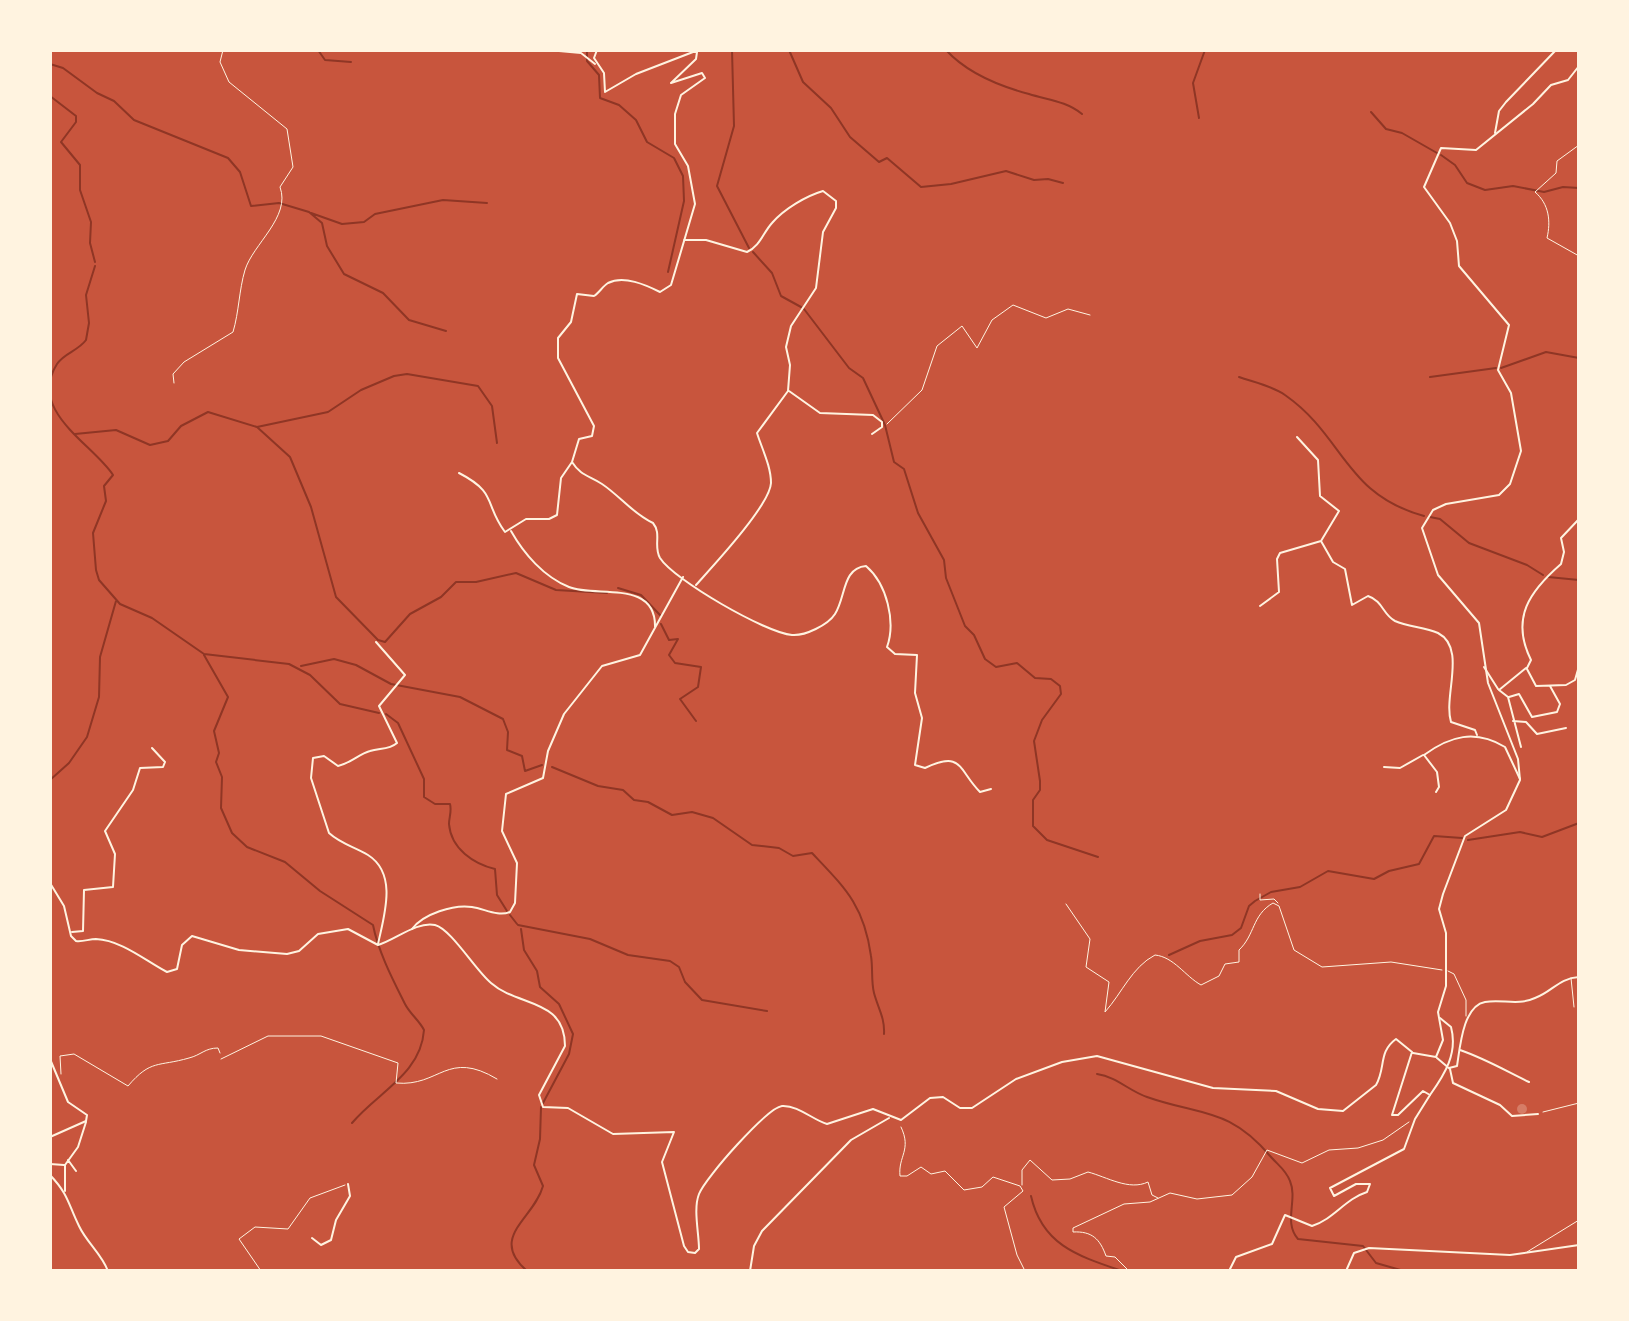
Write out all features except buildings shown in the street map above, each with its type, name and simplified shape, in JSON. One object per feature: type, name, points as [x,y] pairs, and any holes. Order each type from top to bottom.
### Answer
[{"type":"street","points":[[459,473],[475,481],[490,496],[505,532],[526,519],[549,519],[557,515],[561,478],[572,462],[579,439],[592,436],[594,426],[558,358],[558,338],[571,322],[577,294],[594,296],[610,282],[637,282],[660,292],[668,290],[695,204],[688,166],[675,144],[675,114],[681,95],[704,80],[705,74],[672,85],[671,80],[696,59],[697,52],[636,74],[605,92],[604,73],[581,53],[548,50]]},
{"type":"street","points":[[596,65],[597,50]]},
{"type":"street","points":[[1496,134],[1494,125],[1506,102],[1556,50]]},
{"type":"street","points":[[1436,1057],[1443,1040],[1439,1018],[1446,986],[1447,941],[1440,903],[1465,836],[1497,819],[1506,810],[1520,780],[1518,759],[1484,667],[1479,623],[1438,575],[1424,542],[1424,519],[1446,504],[1499,495],[1510,484],[1521,451],[1511,393],[1498,370],[1509,325],[1459,266],[1457,241],[1450,223],[1424,187],[1441,148],[1476,150],[1551,85],[1568,80],[1579,66]]},
{"type":"street","points":[[683,241],[706,240],[747,252],[759,244],[776,218],[808,196],[823,191],[836,201],[836,208],[823,232],[816,288],[791,326],[786,347],[790,365],[788,391],[757,433],[770,474],[766,501],[696,586]]},
{"type":"street","points":[[788,391],[801,396],[820,413],[873,415],[882,422],[882,427],[872,434]]},
{"type":"street","points":[[1260,606],[1279,592],[1277,559],[1280,553],[1321,541],[1339,511],[1320,496],[1318,460],[1297,437]]},
{"type":"street","points":[[572,462],[579,475],[604,486],[632,512],[653,523],[659,534],[660,557],[683,577],[724,607],[795,636],[827,623],[835,614],[849,575],[858,567],[866,566],[873,572],[890,613],[893,629],[887,647],[895,654],[918,656],[915,693],[922,718],[915,765],[925,768],[942,759],[949,760],[958,764],[980,792],[991,789]]},
{"type":"street","points":[[1499,690],[1527,668],[1531,660],[1525,647],[1524,609],[1541,579],[1561,564],[1564,552],[1561,538],[1579,519]]},
{"type":"street","points":[[511,530],[537,565],[552,579],[580,591],[622,591],[639,597],[654,615],[655,630]]},
{"type":"street","points":[[1321,541],[1327,553],[1345,569],[1352,605],[1368,596],[1373,597],[1393,620],[1440,634],[1447,641],[1453,655],[1447,710],[1451,722],[1475,730],[1477,735]]},
{"type":"street","points":[[412,930],[419,920],[467,906],[504,915],[510,912],[515,903],[517,863],[502,831],[506,794],[543,778],[548,751],[564,714],[602,666],[640,655],[683,577]]},
{"type":"street","points":[[376,642],[405,675],[379,706],[394,733],[396,745],[365,752],[356,760],[338,766],[324,756],[313,758],[311,778],[329,833],[370,856],[386,877],[388,888],[377,945]]},
{"type":"street","points":[[1527,668],[1536,686],[1550,686],[1573,684],[1579,666]]},
{"type":"street","points":[[1484,667],[1499,690],[1508,697],[1521,747]]},
{"type":"street","points":[[1508,697],[1519,694],[1532,717],[1557,712],[1560,704],[1550,686]]},
{"type":"street","points":[[1512,721],[1526,722],[1537,734],[1566,728]]},
{"type":"street","points":[[1384,767],[1400,768],[1443,741],[1477,735],[1505,747],[1520,780]]},
{"type":"street","points":[[71,934],[83,931],[84,890],[113,887],[115,854],[105,831],[133,790],[140,768],[163,767],[165,762],[152,748]]},
{"type":"street","points":[[1424,755],[1437,772],[1439,787],[1436,792]]},
{"type":"street","points":[[50,883],[64,906],[71,934],[81,942],[96,939],[109,943],[173,973],[180,961],[182,945],[192,936],[239,950],[287,954],[299,951],[318,934],[337,929],[355,930],[377,945]]},
{"type":"street","points":[[377,945],[412,930],[434,925],[443,929],[497,988],[556,1015],[565,1046],[539,1098],[543,1107],[568,1108],[613,1134],[674,1132],[662,1162],[684,1246],[688,1252],[695,1253],[699,1249],[700,1191],[733,1146],[771,1110],[792,1107],[827,1124],[865,1110],[879,1111],[898,1121],[908,1118],[930,1098],[943,1097],[960,1108],[972,1108],[1016,1079],[1062,1062],[1097,1056],[1213,1088],[1276,1091],[1318,1109],[1343,1111],[1376,1085],[1383,1055],[1393,1041],[1401,1041],[1412,1052],[1436,1057],[1449,1068]]},
{"type":"street","points":[[1229,1271],[1236,1257],[1272,1244],[1285,1215],[1308,1225],[1319,1224],[1352,1198],[1367,1192],[1370,1184],[1364,1182],[1334,1196],[1330,1188],[1404,1149],[1415,1119],[1430,1095],[1449,1068],[1457,1066],[1466,1016],[1486,1002],[1513,1005],[1539,997],[1571,977],[1579,977]]},
{"type":"street","points":[[1439,1018],[1445,1020],[1452,1030],[1449,1068],[1453,1083],[1500,1105],[1512,1116],[1538,1114]]},
{"type":"street","points":[[1459,1050],[1491,1061],[1506,1074],[1529,1082]]},
{"type":"street","points":[[1412,1052],[1392,1115],[1398,1115],[1423,1091],[1430,1095]]},
{"type":"street","points":[[50,1059],[68,1102],[85,1111],[86,1131],[65,1165],[65,1191]]},
{"type":"street","points":[[750,1271],[754,1246],[762,1231],[851,1140],[889,1118]]},
{"type":"street","points":[[50,1145],[50,1139],[86,1121]]},
{"type":"street","points":[[68,1159],[76,1171]]},
{"type":"street","points":[[50,1164],[65,1165]]},
{"type":"street","points":[[50,1175],[65,1191],[81,1229],[95,1245],[108,1271]]},
{"type":"street","points":[[312,1238],[321,1245],[331,1240],[336,1220],[350,1196],[348,1184]]},
{"type":"street","points":[[1346,1271],[1349,1258],[1366,1248],[1524,1253],[1579,1245]]},
{"type":"lane","points":[[1445,971],[1454,974],[1466,1000],[1466,1016]]},
{"type":"lane","points":[[1571,977],[1574,1007]]},
{"type":"lane","points":[[221,1059],[268,1036],[321,1036],[398,1063],[396,1083],[409,1083],[457,1066],[482,1070],[497,1079]]},
{"type":"lane","points":[[261,1271],[239,1239],[255,1227],[288,1229],[310,1198],[348,1184],[351,1180]]},
{"type":"lane","points":[[1524,1253],[1579,1220]]},
{"type":"path","points":[[174,383],[173,374],[184,362],[233,332],[245,270],[276,222],[282,192],[280,187],[293,167],[287,129],[229,82],[220,62],[223,50]]},
{"type":"path","points":[[1579,145],[1557,161],[1556,173],[1535,192],[1545,203],[1549,217],[1547,238],[1579,256]]},
{"type":"path","points":[[882,427],[922,390],[937,346],[962,326],[977,348],[992,320],[1013,305],[1046,318],[1068,309],[1090,315]]},
{"type":"path","points":[[1260,894],[1260,900],[1274,899],[1279,906],[1294,950],[1322,967],[1391,962],[1445,971]]},
{"type":"path","points":[[1066,904],[1090,939],[1086,967],[1109,982],[1105,1012],[1124,991],[1131,974],[1155,955],[1167,957],[1184,975],[1201,985],[1219,976],[1225,964],[1239,962],[1239,950],[1250,940],[1255,917],[1273,903],[1279,906]]},
{"type":"path","points":[[62,1084],[59,1058],[71,1053],[128,1086],[144,1068],[157,1062],[192,1057],[208,1048],[218,1048],[221,1059]]},
{"type":"path","points":[[1538,1114],[1579,1103]]},
{"type":"path","points":[[1129,1271],[1115,1257],[1106,1256],[1101,1242],[1092,1234],[1073,1232],[1073,1228],[1124,1204],[1161,1198],[1175,1192],[1197,1199],[1232,1195],[1252,1177],[1267,1150],[1302,1163],[1329,1150],[1358,1148],[1383,1140],[1415,1119]]},
{"type":"path","points":[[898,1121],[906,1136],[906,1154],[899,1169],[900,1176],[921,1167],[931,1174],[945,1171],[964,1190],[982,1187],[993,1177],[1021,1187]]},
{"type":"path","points":[[1025,1271],[1017,1255],[1004,1207],[1020,1195],[1022,1170],[1030,1160],[1052,1180],[1093,1172],[1130,1185],[1148,1182],[1152,1195],[1161,1198]]},
{"type":"waterway","points":[[318,50],[325,60],[351,62]]},
{"type":"waterway","points":[[587,50],[587,61],[599,75],[600,98],[619,105],[636,120],[647,142],[674,158],[683,176],[684,201],[668,272]]},
{"type":"waterway","points":[[732,50],[734,126],[717,186],[749,248]]},
{"type":"waterway","points":[[789,50],[803,82],[831,108],[850,137],[879,162],[887,158],[921,187],[951,184],[1006,171],[1034,180],[1048,179],[1063,183]]},
{"type":"waterway","points":[[946,50],[984,78],[1063,104],[1082,114]]},
{"type":"waterway","points":[[1199,118],[1193,83],[1205,50]]},
{"type":"waterway","points":[[50,64],[63,68],[97,93],[114,101],[134,120],[228,158],[240,172],[251,206],[279,203],[309,212],[322,223],[327,246],[344,274],[383,293],[409,320],[446,331]]},
{"type":"waterway","points":[[50,96],[76,116],[76,122],[61,142],[80,165],[80,190],[91,222],[90,243],[95,262]]},
{"type":"waterway","points":[[1371,112],[1386,129],[1402,133],[1437,153]]},
{"type":"waterway","points":[[1441,155],[1455,165],[1467,183],[1485,190],[1513,186],[1544,192],[1563,187],[1579,188]]},
{"type":"waterway","points":[[311,213],[342,224],[364,222],[375,214],[443,200],[487,203]]},
{"type":"waterway","points":[[753,252],[772,273],[781,296],[801,307]]},
{"type":"waterway","points":[[95,266],[86,295],[89,323],[86,340],[57,364],[50,381],[50,397],[66,426],[113,475],[104,486],[106,501],[93,533],[99,580],[120,604],[152,618],[204,654],[289,664],[310,675],[340,704],[379,713]]},
{"type":"waterway","points":[[804,309],[849,368],[863,378],[885,425],[894,462],[904,469],[918,513],[944,560],[946,578],[965,626],[974,635],[985,659],[996,667],[1017,663],[1035,678],[1051,679],[1060,686],[1061,694],[1042,720],[1034,741],[1040,790],[1033,800],[1033,826],[1047,840],[1098,857]]},
{"type":"waterway","points":[[1501,368],[1546,352],[1579,358]]},
{"type":"waterway","points":[[1430,377],[1496,368]]},
{"type":"waterway","points":[[75,434],[116,430],[150,445],[168,441],[181,426],[208,412],[257,427],[328,412],[361,390],[407,374],[478,386],[492,406],[497,443]]},
{"type":"waterway","points":[[1239,377],[1285,395],[1305,411],[1377,494],[1424,516]]},
{"type":"waterway","points":[[257,427],[290,457],[311,507],[336,597],[378,640],[385,642],[410,614],[441,597],[456,582],[476,582],[516,573],[556,590],[607,593]]},
{"type":"waterway","points":[[1430,517],[1440,519],[1469,543],[1527,565],[1543,575]]},
{"type":"waterway","points":[[1548,577],[1579,580]]},
{"type":"waterway","points":[[618,588],[641,595],[660,615]]},
{"type":"waterway","points":[[50,780],[69,763],[87,737],[99,697],[100,657],[116,601]]},
{"type":"waterway","points":[[661,624],[669,640],[678,639],[669,655],[675,663],[701,667],[698,687],[680,699],[696,721]]},
{"type":"waterway","points":[[204,655],[228,697],[214,731],[219,753],[216,762],[222,777],[221,808],[232,833],[247,847],[285,862],[320,891],[373,925],[382,955],[407,1008],[424,1030],[421,1045],[407,1071],[352,1123]]},
{"type":"waterway","points":[[301,666],[334,659],[356,665],[391,684],[460,697],[503,719],[508,732],[507,750],[522,756],[525,771],[542,765]]},
{"type":"waterway","points":[[386,714],[398,723],[424,779],[424,797],[435,804],[450,804],[449,824],[454,841],[472,859],[495,869],[497,895],[507,911]]},
{"type":"waterway","points":[[552,767],[598,786],[623,790],[634,800],[648,802],[672,815],[692,812],[713,818],[752,845],[779,848],[793,856],[812,853],[858,910],[868,938],[873,988],[884,1034]]},
{"type":"waterway","points":[[1468,840],[1520,832],[1542,837],[1579,823]]},
{"type":"waterway","points":[[1169,955],[1200,941],[1232,935],[1241,928],[1249,906],[1271,892],[1300,887],[1328,871],[1374,879],[1389,871],[1419,864],[1434,836],[1462,838]]},
{"type":"waterway","points":[[510,915],[517,924]]},
{"type":"waterway","points":[[518,925],[590,939],[628,955],[670,961],[679,967],[685,982],[702,1000],[767,1011]]},
{"type":"waterway","points":[[521,929],[524,950],[537,971],[540,987],[559,1004],[573,1034],[569,1054],[543,1103]]},
{"type":"waterway","points":[[1097,1074],[1147,1097],[1214,1115],[1242,1129],[1288,1177],[1293,1196],[1292,1225],[1298,1239],[1363,1246],[1376,1263],[1404,1271]]},
{"type":"waterway","points":[[527,1271],[516,1259],[512,1248],[517,1228],[543,1186],[534,1165],[540,1139],[541,1107]]},
{"type":"waterway","points":[[1031,1196],[1036,1213],[1053,1237],[1077,1254],[1122,1271]]}]
